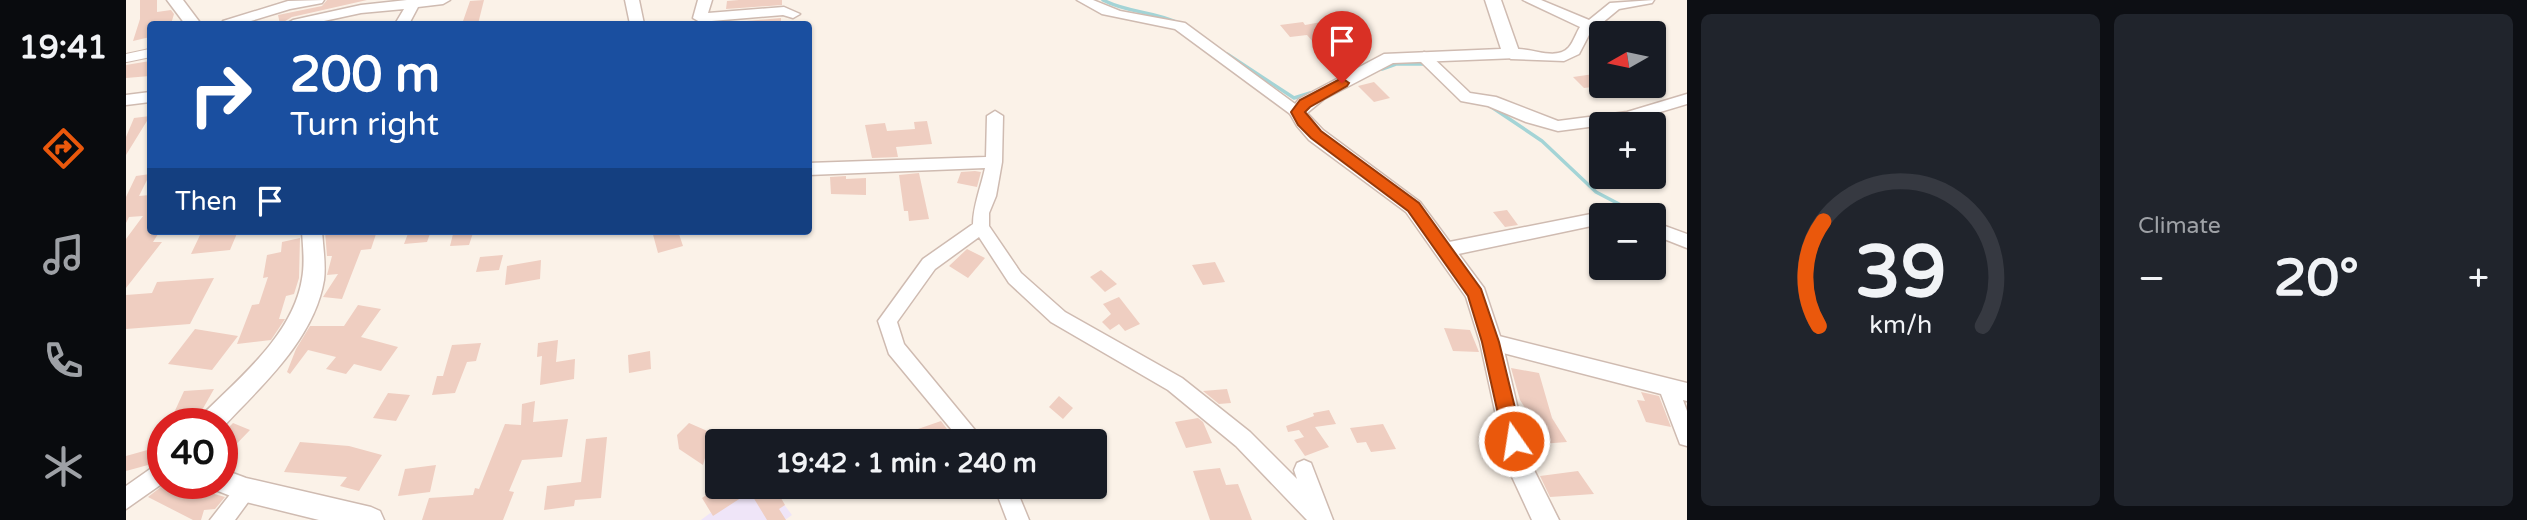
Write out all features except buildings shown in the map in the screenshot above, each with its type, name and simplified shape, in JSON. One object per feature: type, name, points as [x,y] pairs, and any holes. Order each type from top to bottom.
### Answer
[{"type":"street","points":[[175,0],[192,21]]},
{"type":"street","points":[[237,21],[288,5],[317,0]]},
{"type":"street","points":[[306,21],[360,9],[443,0]]},
{"type":"street","points":[[632,0],[636,21]]},
{"type":"street","points":[[705,0],[700,18],[784,11],[793,14]]},
{"type":"street","points":[[1084,0],[1110,13],[1180,26],[1298,112],[1303,122],[1316,135],[1413,207],[1476,294],[1491,342],[1520,466],[1546,520]]},
{"type":"street","points":[[1493,0],[1511,54]]},
{"type":"street","points":[[1530,0],[1589,26]]},
{"type":"street","points":[[1596,21],[1615,6],[1647,0]]},
{"type":"street","points":[[404,21],[414,2]]},
{"type":"street","points":[[1298,112],[1305,103],[1318,95],[1390,58],[1511,54],[1559,58],[1574,51],[1589,27]]},
{"type":"street","points":[[1424,57],[1466,97],[1491,101],[1558,126],[1627,117],[1687,99]]},
{"type":"street","points":[[126,100],[147,97]]},
{"type":"street","points":[[995,116],[994,162],[988,196],[981,213],[981,227],[1015,278],[1058,317],[1175,384],[1243,439],[1321,520]]},
{"type":"street","points":[[812,169],[994,162]]},
{"type":"street","points":[[1444,250],[1589,220]]},
{"type":"street","points":[[964,429],[896,348],[887,321],[929,264],[981,227]]},
{"type":"street","points":[[1666,232],[1687,240]]},
{"type":"street","points":[[224,408],[273,357],[297,323],[313,283],[312,235]]},
{"type":"street","points":[[1491,342],[1677,390],[1687,437]]},
{"type":"street","points":[[1304,470],[1321,520]]},
{"type":"street","points":[[126,499],[147,483]]},
{"type":"street","points":[[238,487],[304,512],[371,520]]},
{"type":"street","points":[[221,520],[229,499]]},
{"type":"street","points":[[1009,499],[1018,520]]},
{"type":"lane","points":[[126,58],[147,54]]},
{"type":"shaded area","points":[[729,499],[780,499],[792,515],[785,520],[701,520]]},
{"type":"waterway","points":[[1103,0],[1178,23]]},
{"type":"waterway","points":[[1227,54],[1294,98],[1310,93]]},
{"type":"waterway","points":[[1382,69],[1396,64],[1426,64]]},
{"type":"waterway","points":[[1490,106],[1542,141],[1596,192],[1617,203]]},
{"type":"route","points":[[1342,83],[1305,103],[1298,112],[1303,122],[1316,135],[1413,207],[1476,294],[1491,342],[1514,441]]}]
